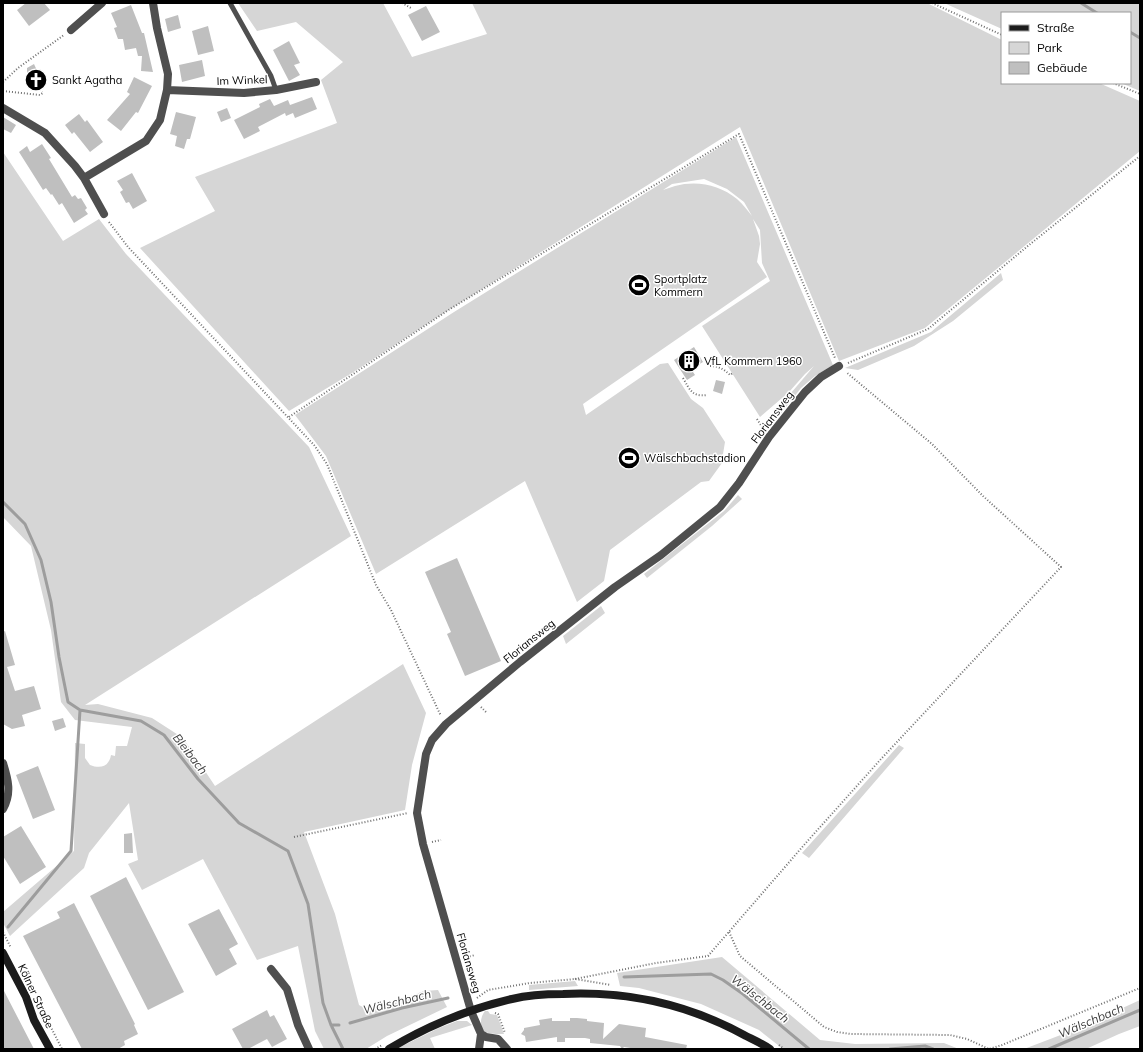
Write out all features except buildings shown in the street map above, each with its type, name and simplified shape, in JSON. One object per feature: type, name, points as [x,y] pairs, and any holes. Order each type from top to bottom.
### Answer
[{"type":"street","points":[[71,30],[102,3]]},
{"type":"street","points":[[84,178],[146,141],[160,120],[167,90],[168,74],[156,28],[153,3]]},
{"type":"street","name":"Im Winkel","points":[[167,90],[244,93],[276,90],[316,82]]},
{"type":"street","points":[[3,108],[45,132],[84,178],[104,214]]},
{"type":"street","name":"Floriansweg","points":[[481,1034],[471,1010],[423,844],[417,813],[426,754],[432,740],[446,724],[520,662],[615,587],[661,555],[720,507],[739,483],[769,437],[805,392],[821,377],[839,366]]},
{"type":"street","points":[[3,763],[9,790],[7,803],[3,809]]},
{"type":"street","name":"Kölner Straße","points":[[3,953],[26,997],[34,1020],[50,1049]]},
{"type":"street","points":[[271,969],[287,989],[298,1025],[310,1049]]},
{"type":"street","points":[[389,1049],[428,1028],[471,1010],[512,998],[550,994],[601,994],[626,996],[662,1003],[709,1018],[738,1031],[770,1049]]},
{"type":"street","points":[[479,1049],[481,1034],[486,1037],[498,1039],[506,1047]]},
{"type":"lane","points":[[230,3],[271,76],[276,90]]},
{"type":"path","points":[[402,3],[411,8]]},
{"type":"path","points":[[932,3],[1001,35]]},
{"type":"path","points":[[3,82],[18,68],[71,30]]},
{"type":"path","points":[[1115,84],[1140,94]]},
{"type":"path","points":[[3,91],[40,94],[43,93],[42,92]]},
{"type":"path","points":[[289,417],[450,309],[739,134],[839,366],[932,444],[983,496],[1061,567],[881,759],[708,956],[656,963],[575,978]]},
{"type":"path","points":[[839,366],[928,329],[1029,245],[1140,156]]},
{"type":"path","points":[[104,214],[116,233],[128,247],[289,417],[314,445],[327,464],[376,585],[391,610],[446,724]]},
{"type":"path","points":[[710,366],[720,367],[730,375],[733,373]]},
{"type":"path","points":[[683,378],[695,395],[707,395]]},
{"type":"path","points":[[294,837],[409,812]]},
{"type":"path","points":[[729,932],[740,956],[824,1026],[837,1032],[852,1034],[950,1035],[989,1049],[1140,988]]},
{"type":"path","points":[[484,992],[491,1012],[498,1014],[506,1035],[506,1047]]},
{"type":"green space","points":[[238,3],[383,3],[412,57],[487,34],[472,3],[927,3],[1001,40],[1001,84],[1101,84],[1140,101],[1140,151],[925,328],[839,361],[740,127],[436,318],[352,373],[289,411],[140,248],[215,211],[195,177],[337,123],[321,80],[343,62],[296,22],[257,31]]},
{"type":"green space","points":[[944,3],[1140,3],[1140,91],[1123,84],[1131,84],[1131,12],[1001,12],[1001,29]]},
{"type":"green space","points":[[736,137],[833,365],[815,376],[801,388],[771,426],[768,420],[814,366],[789,392],[760,417],[702,326],[770,281],[762,263],[760,230],[753,219],[760,244],[757,262],[767,277],[583,404],[586,415],[660,364],[668,363],[691,399],[703,408],[725,442],[723,454],[717,461],[722,463],[709,481],[701,482],[610,550],[604,581],[577,602],[525,481],[376,574],[326,456],[295,415],[454,312]],"holes":[[[704,179],[727,189],[744,202],[752,216],[737,199],[716,187],[700,184],[683,184],[663,190],[672,184]]]},
{"type":"green space","points":[[3,152],[63,241],[99,219],[126,254],[309,447],[351,536],[85,705],[98,704],[152,718],[183,738],[215,786],[403,664],[426,713],[412,765],[405,810],[304,832],[335,914],[359,1005],[370,1011],[424,991],[438,990],[447,1007],[387,1036],[366,1049],[324,1049],[315,1031],[298,946],[257,960],[203,859],[142,890],[128,864],[138,860],[129,803],[89,853],[84,868],[10,936],[3,923],[3,912],[74,851],[75,743],[85,744],[85,758],[90,765],[101,767],[108,762],[111,755],[115,756],[116,746],[127,746],[132,727],[75,720],[61,702],[51,630],[31,546],[3,517]]},
{"type":"green space","points":[[1001,273],[1003,280],[953,321],[914,346],[858,370],[845,368],[931,332]]},
{"type":"green space","points":[[738,495],[742,499],[712,526],[647,578],[644,574],[724,511]]},
{"type":"green space","points":[[601,606],[605,613],[566,644],[563,636]]},
{"type":"green space","points":[[899,745],[904,748],[809,858],[802,853]]},
{"type":"green space","points":[[722,957],[820,1040],[855,1044],[944,1043],[959,1049],[783,1049],[759,1030],[701,1004],[639,988],[620,986],[617,973]]},
{"type":"green space","points":[[575,981],[578,986],[529,990],[529,985]]},
{"type":"green space","points":[[1140,1000],[1140,1026],[1086,1049],[1024,1049],[1079,1028]]},
{"type":"green space","points":[[485,1011],[488,1011],[490,1014],[497,1015],[504,1034],[488,1033],[483,1029],[481,1026],[481,1020]]},
{"type":"green space","points":[[457,1021],[467,1021],[472,1025],[430,1038],[435,1049],[396,1049],[439,1028]]},
{"type":"waterway","points":[[1081,3],[1095,12]]},
{"type":"waterway","points":[[1131,33],[1140,38]]},
{"type":"waterway","name":"Bleibach","points":[[3,502],[25,524],[41,560],[51,602],[59,657],[68,702],[80,710],[141,721],[164,735],[198,779],[239,823],[288,851],[308,904],[323,1003],[331,1025],[343,1049]]},
{"type":"waterway","points":[[8,927],[71,851],[80,710]]},
{"type":"waterway","name":"Wälschbach","points":[[624,977],[711,974],[723,980],[743,994],[809,1049]]},
{"type":"waterway","name":"Wälschbach","points":[[350,1023],[402,1008],[448,998]]},
{"type":"waterway","name":"Wälschbach","points":[[1049,1049],[1140,1010]]},
{"type":"waterway","name":"Bleibach","points":[[331,1025],[339,1025]]},
{"type":"waterway","name":"Wälschbach","points":[[890,1049],[925,1046],[933,1049]]},
{"type":"place","name":"Sankt Agatha","points":[[36,80]]},
{"type":"place","name":"Sportplatz Kommern","points":[[639,285]]},
{"type":"place","name":"VfL Kommern 1960","points":[[689,361]]},
{"type":"place","name":"Wälschbachstadion","points":[[629,458]]}]
